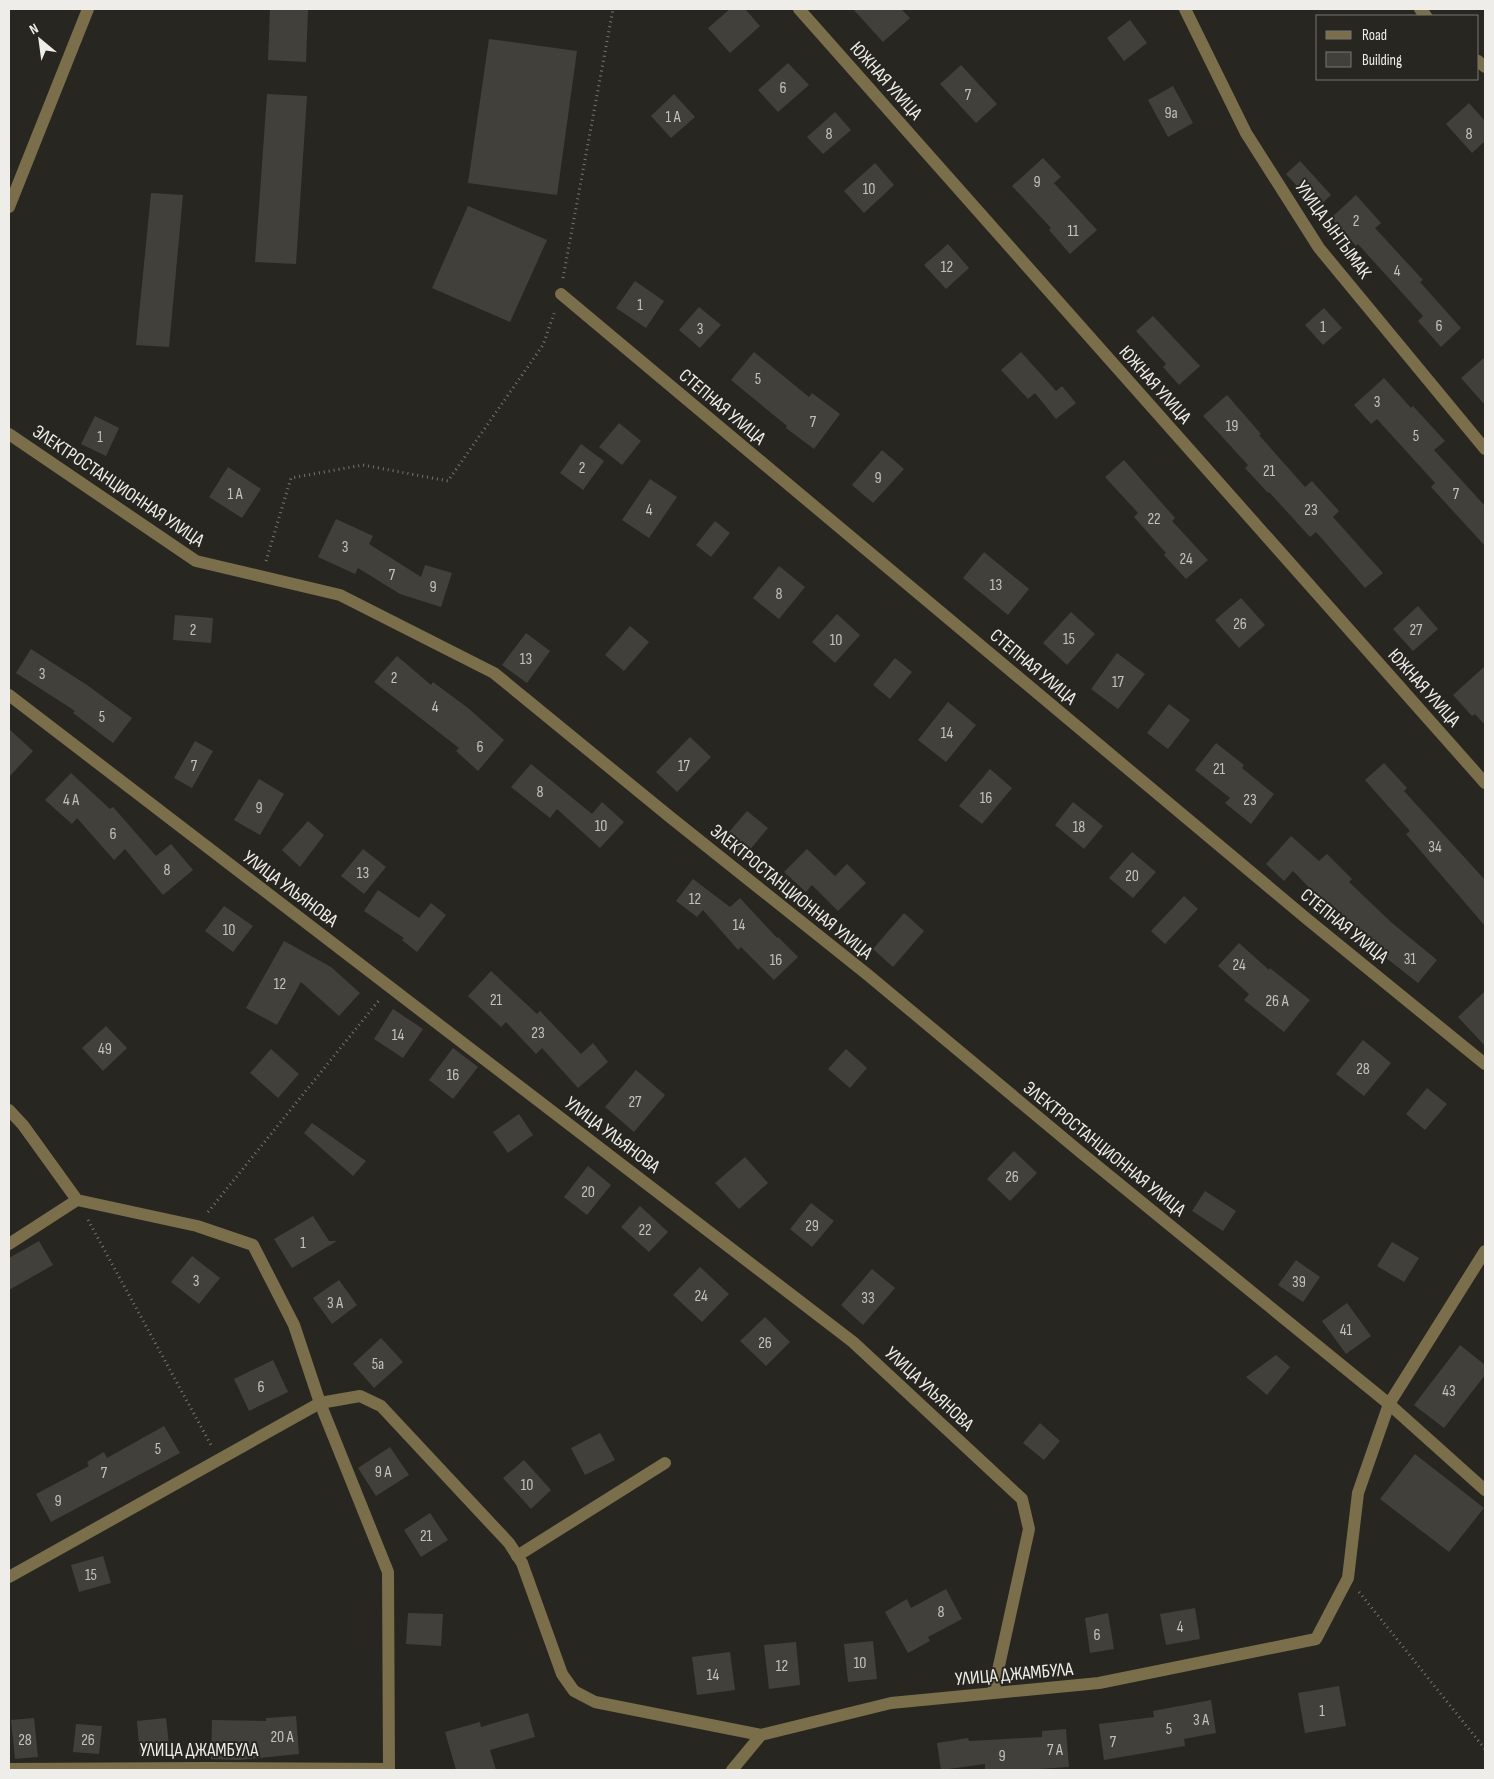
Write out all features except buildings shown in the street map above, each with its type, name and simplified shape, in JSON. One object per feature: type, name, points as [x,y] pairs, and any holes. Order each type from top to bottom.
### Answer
[{"type":"street","points":[[9,207],[88,9]]},
{"type":"street","name":"ЮЖНАЯ УЛИЦА","points":[[799,9],[1485,783]]},
{"type":"street","name":"УЛИЦА ЫНТЫМАК","points":[[1185,9],[1246,133],[1319,248],[1485,450]]},
{"type":"street","name":"СТЕПНАЯ УЛИЦА","points":[[561,294],[1307,919],[1485,1064]]},
{"type":"street","name":"ЭЛЕКТРОСТАНЦИОННАЯ УЛИЦА","points":[[9,434],[196,561],[340,595],[494,673],[868,975],[1078,1151],[1389,1404],[1485,1490]]},
{"type":"street","name":"УЛИЦА УЛЬЯНОВА","points":[[9,695],[853,1342],[1022,1498],[1029,1529],[993,1693]]},
{"type":"street","points":[[9,1110],[23,1125],[77,1200],[197,1226],[253,1245],[294,1325],[320,1403],[388,1572],[389,1770]]},
{"type":"street","points":[[9,1244],[77,1200]]},
{"type":"street","points":[[1348,1578],[1358,1493],[1389,1404],[1485,1251]]},
{"type":"street","points":[[9,1577],[320,1403],[360,1396],[382,1406],[509,1543],[522,1563],[562,1674],[574,1691],[595,1702],[761,1735],[732,1770]]},
{"type":"street","points":[[518,1556],[665,1463]]},
{"type":"street","name":"УЛИЦА ДЖАМБУЛА","points":[[761,1735],[891,1703],[1099,1684],[1316,1639],[1348,1578]]},
{"type":"street","name":"УЛИЦА ДЖАМБУЛА","points":[[9,1769],[207,1768],[389,1770]]},
{"type":"path","points":[[261,576],[291,478],[364,465],[448,481],[543,345],[561,294],[613,9]]},
{"type":"path","points":[[197,1226],[390,987]]},
{"type":"path","points":[[77,1200],[219,1460]]},
{"type":"path","points":[[1348,1578],[1485,1749]]}]
